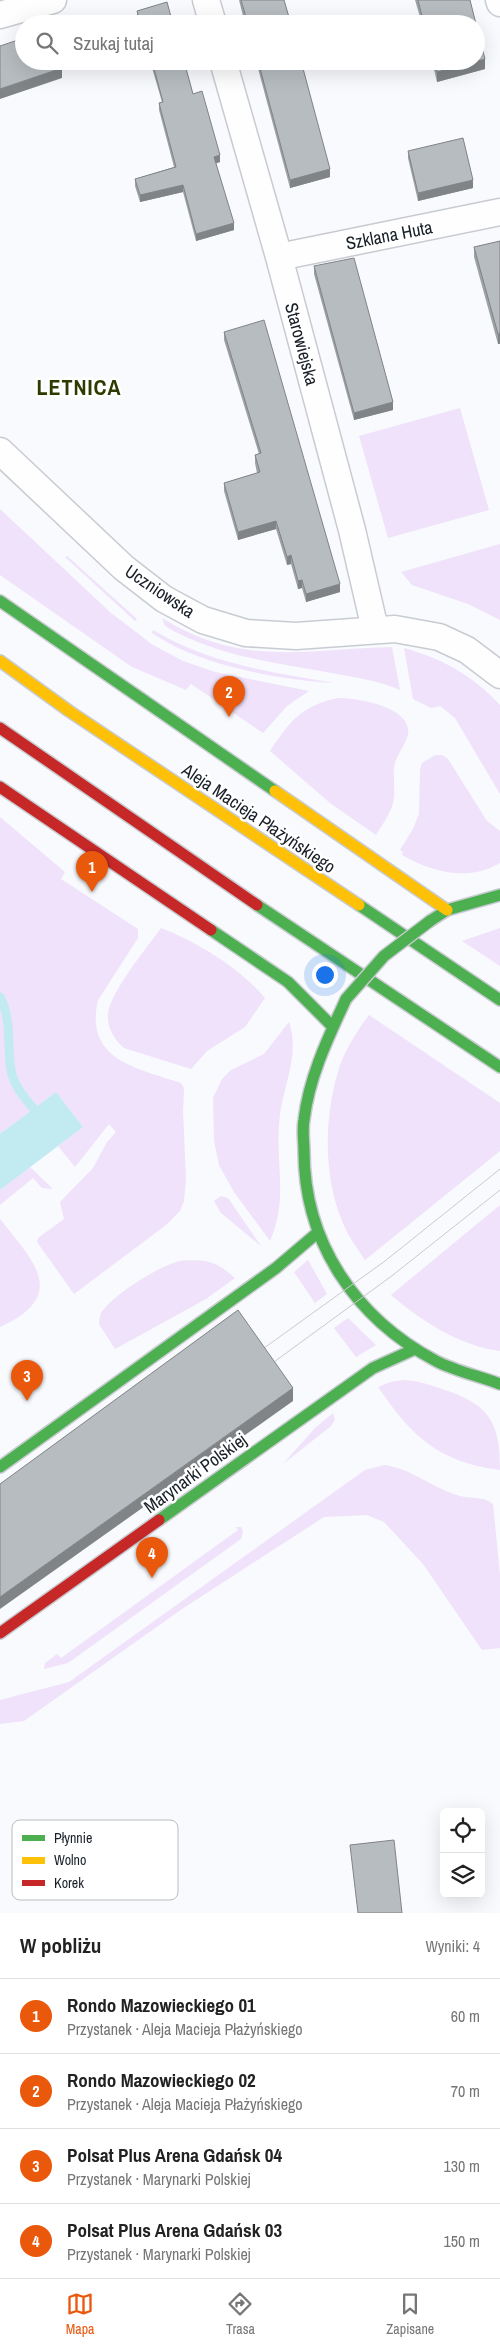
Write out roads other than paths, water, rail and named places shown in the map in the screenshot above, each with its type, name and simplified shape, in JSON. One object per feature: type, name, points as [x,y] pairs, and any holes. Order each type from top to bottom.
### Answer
[{"type":"main road","points":[[0,601],[448,910]]},
{"type":"main road","name":"Aleja Macieja Płażyńskiego","points":[[0,661],[85,722],[500,1000]]},
{"type":"main road","points":[[0,728],[262,909],[500,1067]]},
{"type":"main road","points":[[0,787],[288,982],[330,1025]]},
{"type":"main road","points":[[500,895],[448,910],[430,921],[389,950],[366,973],[346,999],[330,1025],[310,1082],[304,1120],[303,1174],[307,1205],[316,1234],[335,1271],[358,1301],[392,1334],[415,1349],[474,1378],[500,1384]]},
{"type":"main road","points":[[0,1466],[276,1268],[316,1234]]},
{"type":"main road","name":"Marynarki Polskiej","points":[[0,1633],[373,1368],[415,1349]]},
{"type":"street","points":[[0,15],[53,0]]},
{"type":"street","points":[[206,0],[210,15]]},
{"type":"street","name":"Starowiejska","points":[[227,70],[279,257],[364,577],[375,629]]},
{"type":"street","name":"Szklana Huta","points":[[279,257],[500,212]]},
{"type":"street","name":"Uczniowska","points":[[0,451],[124,568],[164,599],[203,620],[246,633],[296,636],[395,629],[439,637],[467,650],[500,675]]},
{"type":"water","points":[[56,1092],[83,1127],[0,1190],[0,1134]]},
{"type":"waterway","points":[[0,997],[7,1016],[12,1075],[18,1089],[33,1108]]},
{"type":"tram line","points":[[253,1356],[385,1261],[500,1169]]},
{"type":"tram line","points":[[263,1370],[393,1275],[500,1190]]},
{"type":"place","name":"Rondo Mazowieckiego 02","points":[[229,717]]},
{"type":"place","name":"Rondo Mazowieckiego 01","points":[[92,892]]},
{"type":"place","name":"Polsat Plus Arena Gdańsk 04","points":[[27,1401]]},
{"type":"place","name":"Polsat Plus Arena Gdańsk 03","points":[[152,1578]]},
{"type":"district","name":"LETNICA","points":[[79,387]]}]
